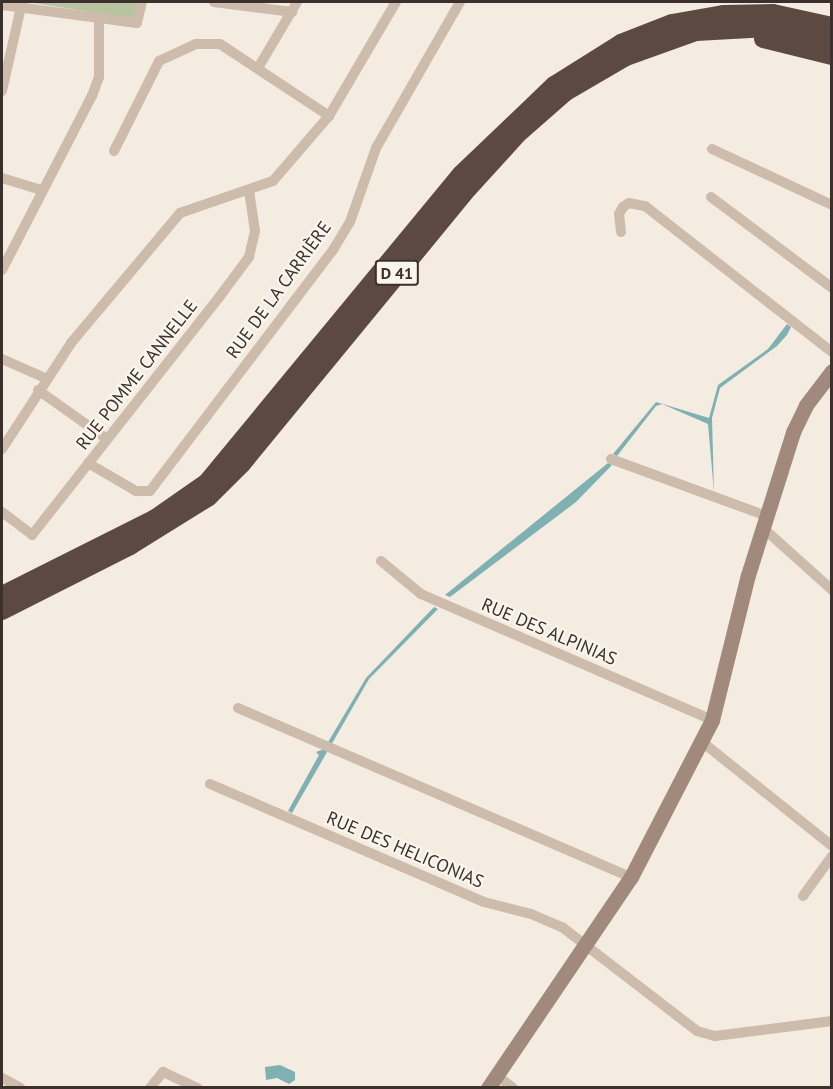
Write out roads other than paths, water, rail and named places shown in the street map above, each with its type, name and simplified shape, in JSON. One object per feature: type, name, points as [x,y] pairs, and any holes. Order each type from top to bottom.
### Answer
[{"type":"highway","points":[[672,23],[736,5],[769,4],[831,15]]},
{"type":"highway","name":"D 41","points":[[2,595],[154,519],[207,482],[461,174],[530,104],[621,43],[672,23],[724,14],[772,13],[831,26]]},
{"type":"highway","name":"D 41","points":[[2,611],[130,546],[209,497],[242,464],[396,274],[518,134],[566,92],[601,70],[658,43],[696,32],[769,28],[831,42]]},
{"type":"highway","points":[[696,32],[760,38],[831,56]]},
{"type":"street","points":[[2,5],[21,5],[137,23],[142,2]]},
{"type":"street","points":[[214,2],[295,7],[258,68]]},
{"type":"street","points":[[2,449],[45,378],[180,213],[273,181],[329,116],[396,2]]},
{"type":"street","name":"RUE DE LA CARRIÈRE","points":[[88,463],[136,491],[150,491],[333,250],[350,222],[376,148],[459,2]]},
{"type":"street","points":[[2,91],[21,5]]},
{"type":"street","points":[[2,270],[99,77],[99,18]]},
{"type":"street","points":[[114,151],[159,61],[196,44],[220,44],[329,116]]},
{"type":"street","points":[[712,149],[831,206]]},
{"type":"street","points":[[2,178],[41,190]]},
{"type":"street","name":"RUE POMME CANNELLE","points":[[2,512],[32,535],[249,257],[255,231],[249,191]]},
{"type":"street","points":[[711,197],[831,288]]},
{"type":"street","points":[[621,232],[619,214],[623,207],[629,203],[645,206],[831,352]]},
{"type":"street","points":[[2,358],[45,378]]},
{"type":"street","points":[[513,1088],[492,1081],[631,877],[712,720],[730,638],[793,432],[831,371]]},
{"type":"street","points":[[38,390],[107,439]]},
{"type":"street","points":[[611,459],[765,522],[831,590]]},
{"type":"street","name":"RUE DES ALPINIAS","points":[[381,561],[421,594],[712,720]]},
{"type":"street","points":[[238,708],[631,877]]},
{"type":"street","points":[[701,741],[831,846]]},
{"type":"street","name":"RUE DES HELICONIAS","points":[[210,784],[484,902],[531,914],[561,927],[698,1031],[714,1036],[831,1021]]},
{"type":"street","points":[[803,896],[831,856]]},
{"type":"street","points":[[150,1088],[163,1072],[197,1088]]},
{"type":"street","points":[[2,1078],[21,1088]]},
{"type":"water","points":[[787,324],[791,327],[777,346],[720,388],[712,418],[714,492],[708,424],[662,404],[656,406],[617,456],[613,454],[656,402],[709,418],[718,385],[768,349]]},
{"type":"water","points":[[608,463],[612,465],[576,502],[450,597],[445,595]]},
{"type":"water","points":[[434,607],[438,609],[369,679],[292,813],[288,811],[319,755],[316,752],[324,749],[366,678]]},
{"type":"water","points":[[280,1065],[295,1072],[295,1080],[289,1084],[277,1078],[266,1080],[265,1067]]}]
